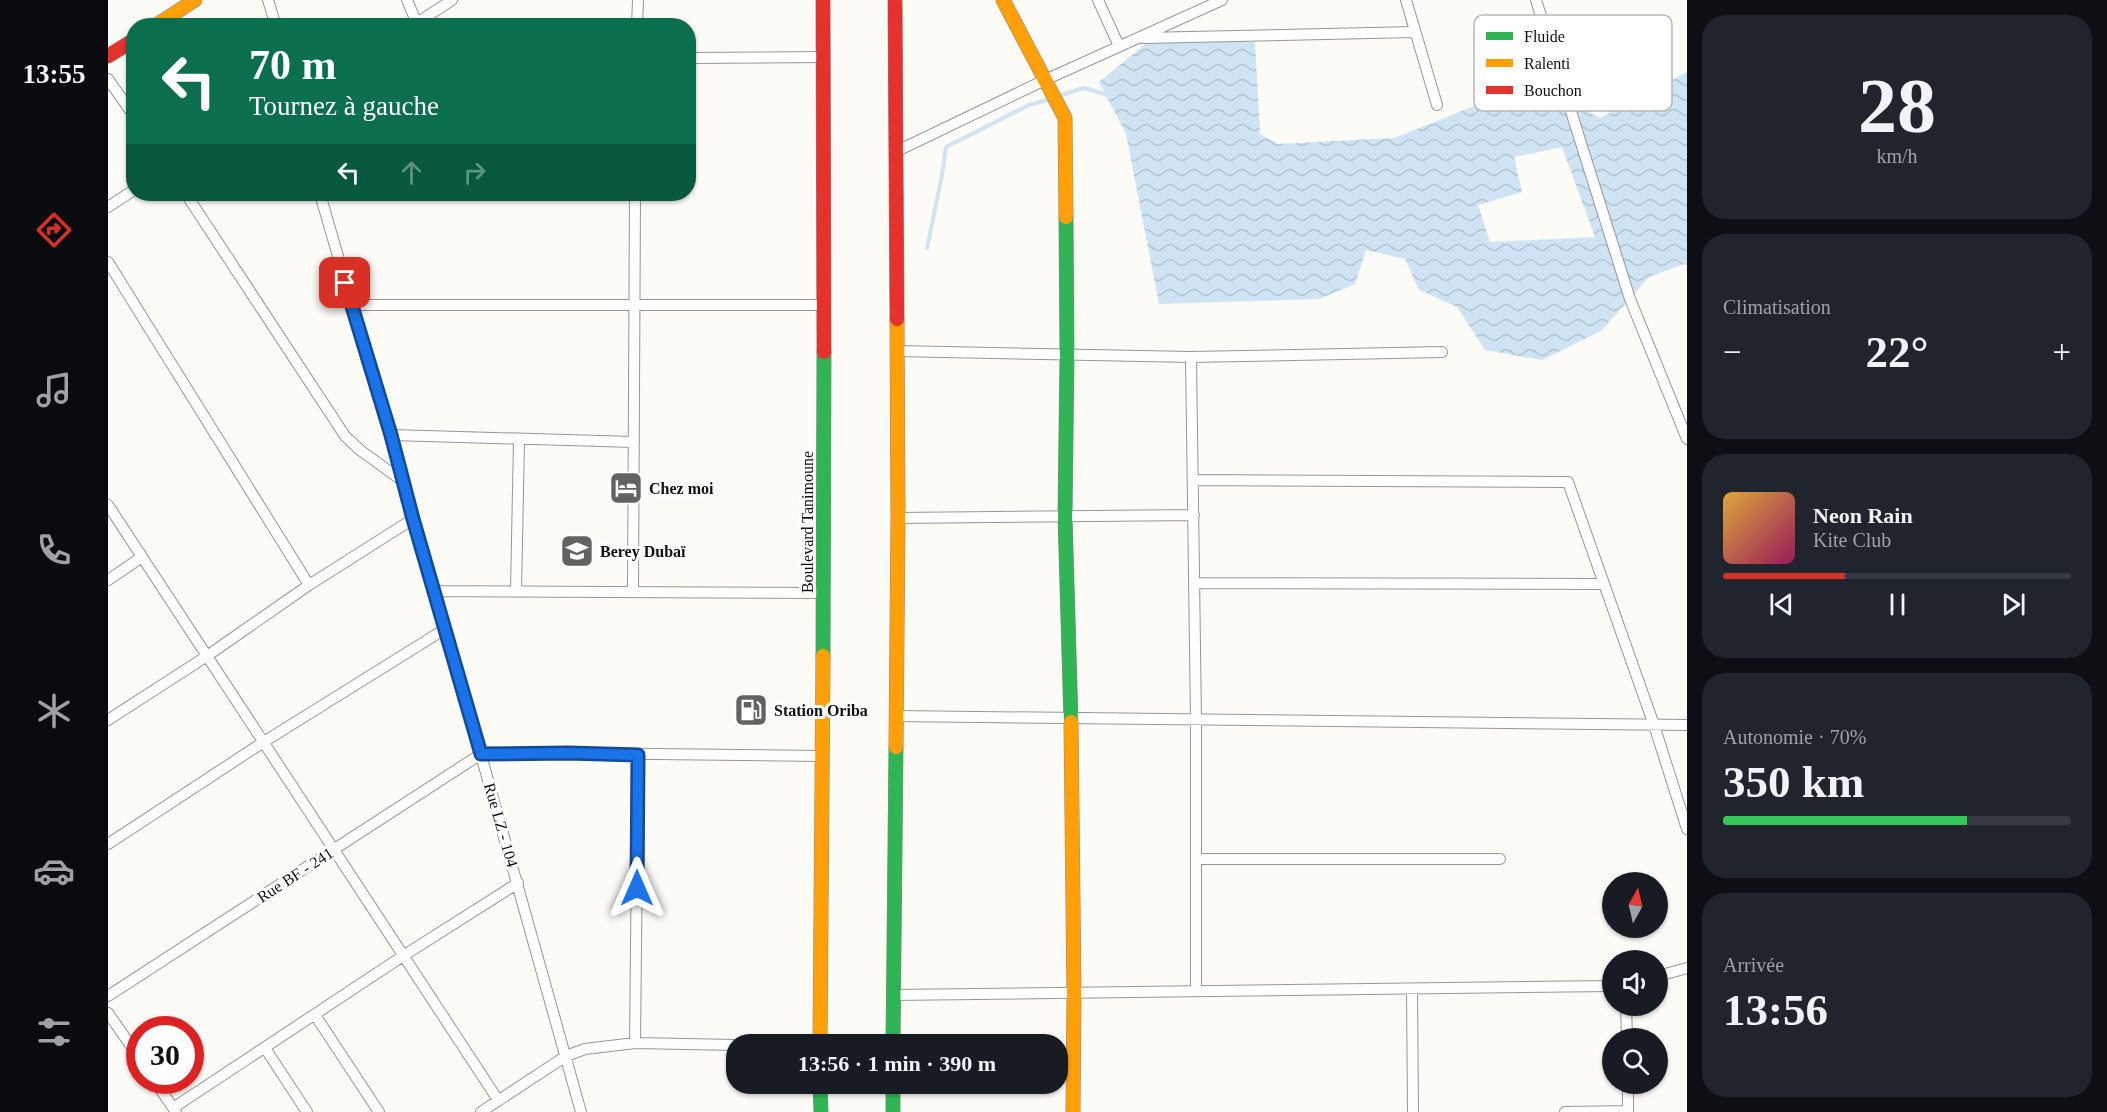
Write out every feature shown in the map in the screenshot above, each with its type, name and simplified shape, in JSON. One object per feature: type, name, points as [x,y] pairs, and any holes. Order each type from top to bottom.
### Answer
[{"type":"main road","points":[[167,18],[195,0]]},
{"type":"main road","name":"Boulevard Tanimoune","points":[[820,1034],[824,593],[823,0]]},
{"type":"main road","points":[[893,1034],[898,518],[895,0]]},
{"type":"main road","points":[[1003,0],[1065,118],[1067,355],[1065,516],[1071,719],[1073,1112]]},
{"type":"main road","points":[[108,56],[126,45]]},
{"type":"main road","points":[[820,1094],[820,1112]]},
{"type":"main road","points":[[893,1094],[893,1112]]},
{"type":"street","points":[[268,0],[274,18]]},
{"type":"street","points":[[407,0],[414,18]]},
{"type":"street","points":[[426,18],[452,0]]},
{"type":"street","points":[[637,18],[638,0]]},
{"type":"street","points":[[1098,0],[1119,46]]},
{"type":"street","points":[[895,152],[1045,80],[1222,0]]},
{"type":"street","points":[[1406,0],[1437,105]]},
{"type":"street","points":[[1536,0],[1541,15]]},
{"type":"street","points":[[1137,39],[1415,32]]},
{"type":"street","points":[[696,58],[824,57]]},
{"type":"street","points":[[108,79],[126,105]]},
{"type":"street","points":[[1571,111],[1630,299],[1687,439]]},
{"type":"street","points":[[108,207],[126,195]]},
{"type":"street","points":[[191,201],[345,436],[360,450],[404,482]]},
{"type":"street","name":"Rue LZ - 104","points":[[322,201],[391,435],[581,1112]]},
{"type":"street","points":[[633,591],[635,201]]},
{"type":"street","points":[[108,262],[309,585]]},
{"type":"street","points":[[351,305],[822,305]]},
{"type":"street","points":[[896,351],[1191,357],[1442,352]]},
{"type":"street","points":[[1191,357],[1196,720],[1196,991]]},
{"type":"street","points":[[391,435],[634,442]]},
{"type":"street","points":[[516,591],[519,440]]},
{"type":"street","points":[[1194,480],[1568,482],[1602,584],[1654,725],[1687,829]]},
{"type":"street","points":[[108,505],[498,1100]]},
{"type":"street","points":[[898,518],[1194,515]]},
{"type":"street","points":[[108,720],[207,656],[309,585],[413,519]]},
{"type":"street","points":[[108,580],[142,557]]},
{"type":"street","points":[[1194,583],[1602,584]]},
{"type":"street","points":[[435,591],[824,593]]},
{"type":"street","points":[[108,844],[262,743],[445,629]]},
{"type":"street","points":[[895,716],[1687,725]]},
{"type":"street","points":[[481,754],[821,756]]},
{"type":"street","name":"Rue BF - 241","points":[[108,996],[481,754]]},
{"type":"street","points":[[635,1043],[638,755]]},
{"type":"street","points":[[1196,859],[1500,859]]},
{"type":"street","points":[[164,1094],[175,1110],[403,956],[518,883]]},
{"type":"street","points":[[1668,973],[1687,968]]},
{"type":"street","points":[[893,995],[1602,986]]},
{"type":"street","points":[[1412,989],[1413,1112]]},
{"type":"street","points":[[108,1013],[126,1039]]},
{"type":"street","points":[[315,1015],[380,1112]]},
{"type":"street","points":[[481,1112],[566,1056],[585,1049],[635,1043],[726,1045]]},
{"type":"street","points":[[265,1048],[307,1112]]},
{"type":"street","points":[[1565,1112],[1628,1111],[1628,1094]]},
{"type":"water","points":[[1149,41],[1255,42],[1260,134],[1278,144],[1394,138],[1474,106],[1474,111],[1586,111],[1600,118],[1613,111],[1672,111],[1672,80],[1687,72],[1687,265],[1684,264],[1649,277],[1601,331],[1542,360],[1485,350],[1457,307],[1419,290],[1405,259],[1366,250],[1355,284],[1319,299],[1159,304],[1126,134],[1099,82]],"holes":[[[1562,147],[1595,237],[1490,242],[1478,205],[1522,192],[1514,157]]]},
{"type":"waterway","points":[[1058,96],[1084,88],[1108,95]]},
{"type":"waterway","points":[[927,248],[946,147],[1029,105],[1050,99]]},
{"type":"traffic: fast","points":[[1066,217],[1065,516],[1071,722]]},
{"type":"traffic: fast","points":[[823,656],[824,352]]},
{"type":"traffic: fast","points":[[893,1034],[896,747]]},
{"type":"traffic: fast","points":[[820,1094],[821,1112]]},
{"type":"traffic: fast","points":[[893,1094],[893,1112]]},
{"type":"traffic: slow","points":[[167,18],[195,0]]},
{"type":"traffic: slow","points":[[1003,0],[1065,118],[1066,217]]},
{"type":"traffic: slow","points":[[896,747],[897,319]]},
{"type":"traffic: slow","points":[[820,1034],[823,656]]},
{"type":"traffic: slow","points":[[1071,722],[1073,1112]]},
{"type":"traffic: jam","points":[[823,0],[824,352]]},
{"type":"traffic: jam","points":[[895,0],[897,319]]},
{"type":"traffic: jam","points":[[108,56],[126,45]]},
{"type":"place","name":"Chez moi","points":[[626,488]]},
{"type":"place","name":"Berey Dubaï","points":[[577,551]]},
{"type":"place","name":"Station Oriba","points":[[751,710]]},
{"type":"route","points":[[345,283],[373,372],[481,754],[638,755],[637,888]]}]
